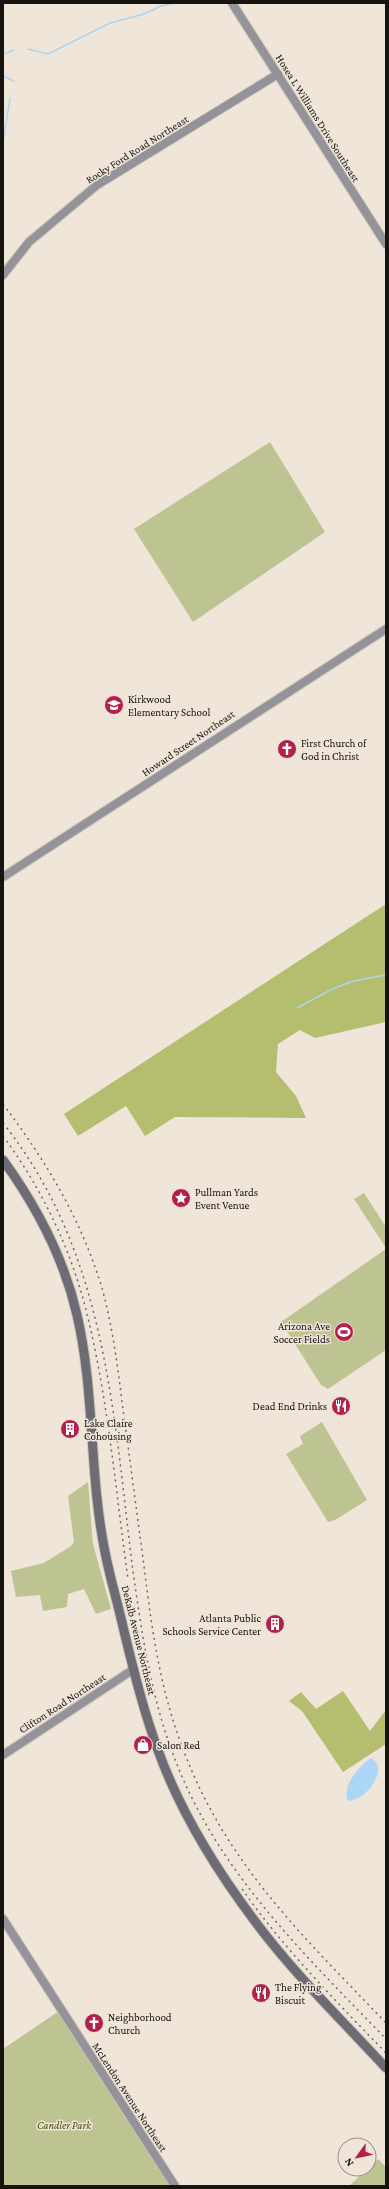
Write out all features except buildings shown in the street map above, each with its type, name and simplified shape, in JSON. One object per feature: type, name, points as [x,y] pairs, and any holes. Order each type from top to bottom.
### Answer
[{"type":"main road","name":"DeKalb Avenue Northeast","points":[[3,1160],[29,1198],[47,1231],[65,1272],[77,1312],[84,1357],[101,1529],[110,1577],[145,1713],[167,1773],[183,1809],[217,1867],[271,1941],[386,2068]]},
{"type":"street","name":"Hosea L Williams Drive Southeast","points":[[232,3],[386,244]]},
{"type":"street","name":"Rocky Ford Road Northeast","points":[[3,275],[29,242],[98,185],[278,74]]},
{"type":"street","name":"Howard Street Northeast","points":[[3,877],[386,629]]},
{"type":"street","name":"Clifton Road Northeast","points":[[3,1755],[134,1669]]},
{"type":"street","name":"McLendon Avenue Northeast","points":[[3,1919],[175,2186]]},
{"type":"green space","points":[[270,442],[325,532],[193,622],[134,529]]},
{"type":"green space","points":[[386,904],[386,1022],[315,1038],[300,1030],[278,1044],[276,1072],[296,1096],[306,1118],[175,1117],[145,1136],[126,1106],[78,1136],[64,1114]]},
{"type":"green space","points":[[364,1193],[386,1227],[386,1248],[354,1199]]},
{"type":"green space","name":"Arizona Ave Soccer Fields","points":[[386,1249],[386,1350],[328,1389],[321,1385],[281,1322]]},
{"type":"green space","points":[[322,1422],[367,1500],[335,1520],[328,1522],[286,1454],[303,1444],[300,1436]]},
{"type":"green space","points":[[88,1482],[93,1544],[111,1609],[96,1614],[84,1589],[68,1594],[67,1607],[43,1611],[40,1595],[16,1597],[11,1571],[44,1563],[71,1546],[74,1542],[68,1496]]},
{"type":"green space","points":[[343,1691],[370,1731],[386,1710],[386,1744],[343,1772],[302,1711],[289,1701],[301,1692],[316,1709]]},
{"type":"green space","name":"Candler Park","points":[[59,2011],[172,2186],[3,2186],[3,2049]]},
{"type":"green space","points":[[378,2159],[386,2167],[386,2186],[349,2186],[359,2177],[377,2177]]},
{"type":"water","points":[[371,1758],[376,1762],[378,1768],[374,1782],[364,1794],[357,1799],[350,1801],[347,1799],[347,1788],[357,1771]]},
{"type":"waterway","points":[[28,49],[48,54],[110,23],[144,14],[161,6],[174,3]]},
{"type":"waterway","points":[[3,54],[14,50]]},
{"type":"waterway","points":[[3,76],[14,81]]},
{"type":"waterway","points":[[3,142],[10,99]]},
{"type":"waterway","points":[[297,1008],[340,986],[386,974]]},
{"type":"railway","points":[[3,1104],[34,1147],[73,1214],[84,1238],[102,1288],[117,1364],[149,1607],[157,1655],[168,1702],[183,1749],[201,1790],[221,1828],[244,1863],[325,1960],[386,2023]]},
{"type":"railway","points":[[3,1123],[37,1172],[64,1224],[84,1278],[99,1333],[110,1390],[132,1564],[147,1660],[158,1708],[173,1754],[191,1796],[212,1835],[237,1872],[293,1941],[386,2039]]},
{"type":"railway","points":[[3,1136],[28,1173],[50,1212],[68,1253],[82,1295],[98,1364],[110,1436],[128,1579]]},
{"type":"railway","points":[[242,1889],[293,1954],[386,2053]]},
{"type":"place","name":"Kirkwood Elementary School","points":[[114,705]]},
{"type":"place","name":"First Church of God in Christ","points":[[287,749]]},
{"type":"place","name":"Pullman Yards Event Venue","points":[[181,1198]]},
{"type":"place","name":"Arizona Ave Soccer Fields","points":[[344,1332]]},
{"type":"place","name":"Dead End Drinks","points":[[341,1406]]},
{"type":"place","name":"Lake Claire Cohousing","points":[[70,1429]]},
{"type":"place","name":"Atlanta Public Schools Service Center","points":[[275,1624]]},
{"type":"place","name":"Salon Red","points":[[143,1745]]},
{"type":"place","name":"The Flying Biscuit","points":[[261,1993]]},
{"type":"place","name":"Neighborhood Church","points":[[94,2023]]}]
